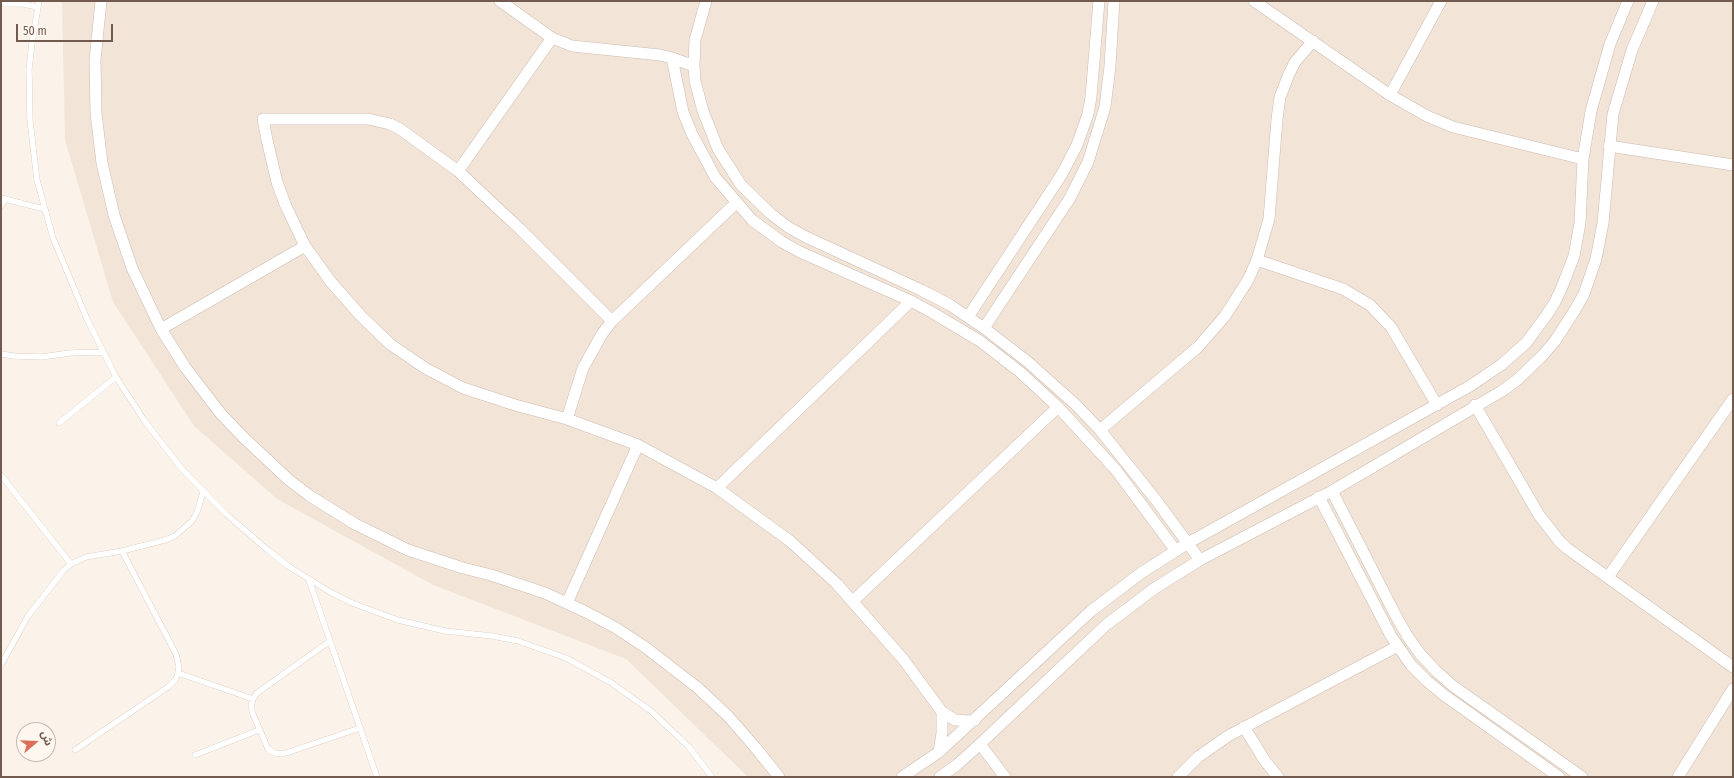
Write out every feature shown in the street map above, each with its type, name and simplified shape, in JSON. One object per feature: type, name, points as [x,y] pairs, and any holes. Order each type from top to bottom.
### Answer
[{"type":"street","points":[[100,1],[95,87],[96,113],[102,163],[114,215],[122,242],[143,294],[161,329],[185,367],[221,414],[265,459],[310,496],[355,524],[408,550],[435,560],[518,583],[567,603],[616,628],[645,647],[693,684],[728,716],[755,746],[779,777]]},
{"type":"street","points":[[500,1],[552,38],[572,46],[672,58],[694,66]]},
{"type":"street","points":[[706,1],[696,34],[694,66],[695,81],[703,111],[718,149],[741,185],[760,205],[788,227],[806,237],[950,305],[984,328],[1028,362],[1052,383],[1100,430],[1127,462],[1200,560]]},
{"type":"street","points":[[968,317],[1062,174],[1077,145],[1088,114],[1091,97],[1098,1]]},
{"type":"street","points":[[984,328],[1070,198],[1088,162],[1100,127],[1107,93],[1114,1]]},
{"type":"street","points":[[1254,1],[1390,95],[1427,116],[1453,127],[1583,159]]},
{"type":"street","points":[[1390,95],[1441,1]]},
{"type":"street","points":[[902,777],[939,752],[1091,611],[1141,573],[1188,542],[1438,405],[1488,375],[1510,358],[1537,330],[1555,302],[1569,272],[1577,240],[1583,159],[1591,111],[1610,44],[1628,1]]},
{"type":"street","points":[[940,777],[958,764],[980,744],[1106,625],[1155,588],[1200,560],[1332,491],[1475,405],[1502,391],[1530,368],[1555,341],[1576,310],[1591,277],[1600,241],[1613,114],[1632,50],[1653,1]]},
{"type":"street","points":[[458,171],[552,38]]},
{"type":"street","points":[[1100,430],[1198,347],[1212,332],[1237,299],[1257,260],[1268,219],[1280,97],[1289,74],[1296,62],[1313,41]]},
{"type":"street","points":[[672,58],[683,112],[692,134],[715,177],[752,220],[782,242],[800,252],[911,301],[980,341],[1020,372],[1058,407],[1116,470],[1176,551]]},
{"type":"street","points":[[612,321],[520,229],[458,171],[410,134],[390,124],[358,118],[263,119],[277,182],[285,204],[305,246],[331,282],[360,315],[390,344],[444,379],[476,393],[515,406],[567,419],[638,445],[717,488],[790,542],[813,561],[853,601],[903,659],[942,712],[955,720],[975,720]]},
{"type":"street","points":[[1609,146],[1733,165]]},
{"type":"street","points":[[567,419],[588,356],[612,321],[736,203]]},
{"type":"street","points":[[161,329],[305,246]]},
{"type":"street","points":[[1257,260],[1343,288],[1370,305],[1391,327],[1438,405]]},
{"type":"street","points":[[717,488],[911,301]]},
{"type":"street","points":[[1608,577],[1733,399]]},
{"type":"street","points":[[1475,405],[1548,529],[1568,550],[1733,667]]},
{"type":"street","points":[[853,601],[1058,407]]},
{"type":"street","points":[[567,603],[638,445]]},
{"type":"street","points":[[1332,491],[1397,618],[1421,655],[1436,671],[1454,686],[1582,777]]},
{"type":"street","points":[[1319,497],[1398,646],[1411,664],[1433,685],[1559,777]]},
{"type":"street","points":[[1178,777],[1198,757],[1212,746],[1244,727],[1398,646]]},
{"type":"street","points":[[1678,777],[1733,689]]},
{"type":"street","points":[[939,752],[942,733],[942,712]]},
{"type":"street","points":[[1244,727],[1265,761],[1278,777]]},
{"type":"street","points":[[980,744],[1005,777]]},
{"type":"lane","points":[[1,4],[38,4],[29,69],[30,121],[36,173],[44,209],[64,265],[102,352],[116,377],[161,444],[203,492],[269,551],[309,580],[352,603],[398,620],[445,631],[492,636],[518,641],[542,649],[583,667],[610,682],[651,711],[688,746],[712,777]]},
{"type":"lane","points":[[1,206],[4,198],[44,209]]},
{"type":"lane","points":[[1,354],[41,358],[102,352]]},
{"type":"lane","points":[[59,423],[116,377]]},
{"type":"lane","points":[[1,475],[71,564]]},
{"type":"lane","points":[[1,665],[28,616],[57,577],[71,564],[86,557],[122,551],[165,540],[184,529],[197,512],[203,492]]},
{"type":"lane","points":[[75,750],[168,687],[176,679],[178,673],[179,667],[176,654],[122,551]]},
{"type":"lane","points":[[309,580],[377,777]]},
{"type":"lane","points":[[330,641],[257,693],[252,699],[251,707],[253,714],[268,748],[275,753],[283,754],[360,728]]},
{"type":"lane","points":[[178,673],[252,699]]},
{"type":"lane","points":[[195,755],[259,730]]},
{"type":"shaded area","points":[[62,1],[1733,1],[1733,777],[748,777],[626,659],[433,585],[277,499],[194,426],[113,302],[65,140]]}]
